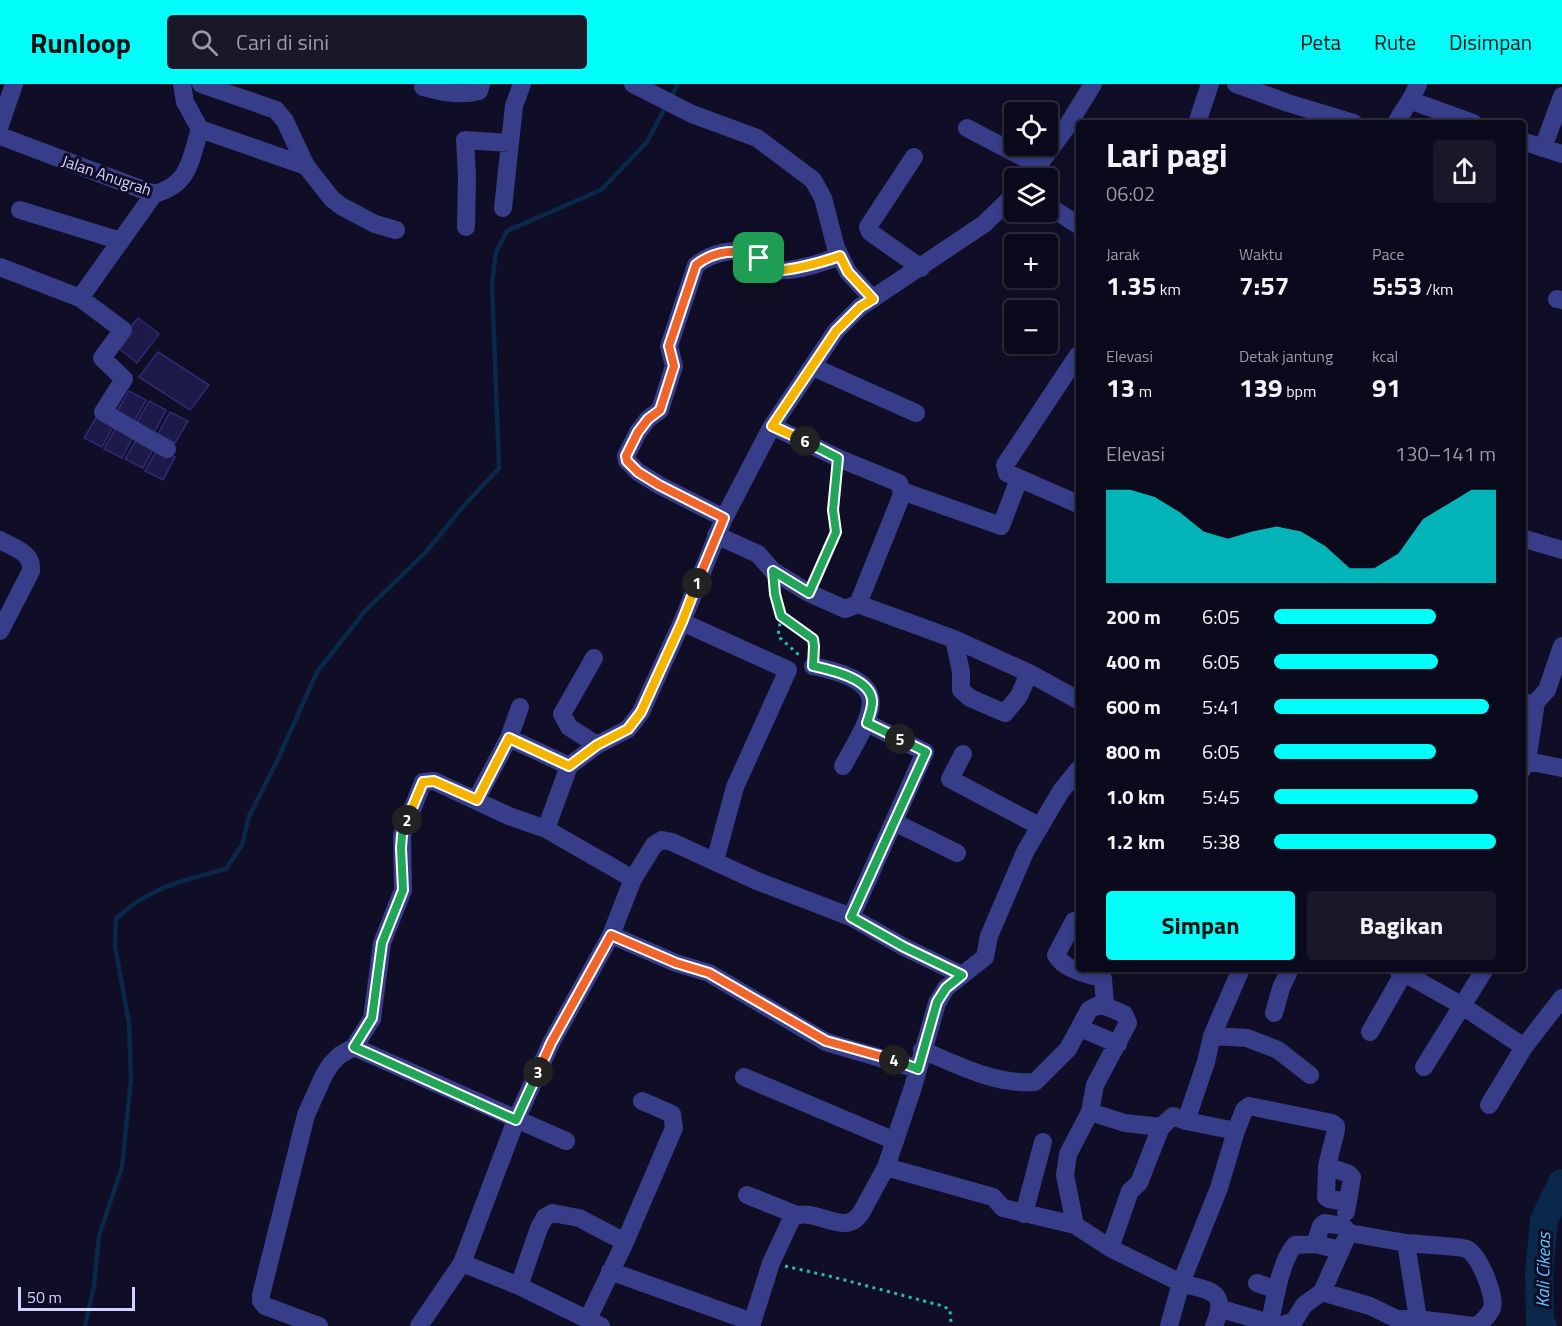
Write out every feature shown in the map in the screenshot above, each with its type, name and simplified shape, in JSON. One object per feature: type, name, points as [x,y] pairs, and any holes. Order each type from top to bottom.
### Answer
[{"type":"street","points":[[0,125],[14,84]]},
{"type":"street","points":[[182,84],[185,102],[200,129],[306,166]]},
{"type":"street","points":[[201,84],[276,110],[285,121],[306,166],[332,199],[340,206],[375,224],[396,230]]},
{"type":"street","points":[[423,87],[456,94],[470,94],[478,91],[481,84]]},
{"type":"street","points":[[503,208],[514,106],[522,84]]},
{"type":"street","points":[[1077,120],[1093,84]]},
{"type":"street","points":[[1198,120],[1210,84]]},
{"type":"street","points":[[1236,84],[1344,120]]},
{"type":"street","points":[[640,88],[692,114],[757,138],[813,180],[823,198],[831,234],[848,272],[873,299]]},
{"type":"street","points":[[1397,120],[1415,92],[1462,120]]},
{"type":"street","points":[[1543,148],[1562,96]]},
{"type":"street","points":[[967,128],[1027,168]]},
{"type":"street","name":"Jalan Anugrah","points":[[0,136],[154,194],[170,190],[184,176],[200,129]]},
{"type":"street","points":[[466,227],[467,175],[464,131],[510,143]]},
{"type":"street","points":[[1037,168],[1072,131]]},
{"type":"street","points":[[1526,142],[1562,154]]},
{"type":"street","points":[[914,157],[868,228],[870,232],[921,268]]},
{"type":"street","points":[[80,297],[154,194]]},
{"type":"street","points":[[546,829],[569,766],[597,745],[628,729],[641,712],[682,622],[724,518],[772,426],[836,331],[860,307],[984,224],[1004,205]]},
{"type":"street","points":[[20,210],[121,241]]},
{"type":"street","points":[[1058,212],[1076,224]]},
{"type":"street","points":[[724,518],[638,472],[627,461],[626,456],[638,432],[648,419],[660,410],[674,366],[669,346],[696,265],[703,259],[734,252],[752,254],[774,270],[784,270],[840,256]]},
{"type":"street","points":[[0,267],[80,297],[123,330],[102,358],[124,379],[103,412],[167,449]]},
{"type":"street","points":[[1076,358],[1005,465],[1007,473],[1076,503]]},
{"type":"street","points":[[813,367],[916,413]]},
{"type":"street","points":[[772,426],[838,458],[899,483],[902,491],[858,604]]},
{"type":"street","points":[[902,491],[1001,526],[1019,479]]},
{"type":"street","points":[[716,535],[758,554],[773,571],[809,593],[845,609],[858,604],[954,639],[1029,673],[1076,699]]},
{"type":"street","points":[[1526,539],[1562,550]]},
{"type":"street","points":[[0,540],[28,555],[32,564],[31,571],[0,631]]},
{"type":"street","points":[[682,622],[788,669],[735,787],[715,861]]},
{"type":"street","points":[[954,639],[961,672],[961,690],[970,698],[1005,713],[1019,696],[1029,673]]},
{"type":"street","points":[[1526,750],[1529,703],[1547,690],[1562,646]]},
{"type":"street","points":[[594,658],[562,714],[569,727],[597,745]]},
{"type":"street","points":[[813,666],[834,670],[862,683],[869,691],[872,701],[867,723],[843,766]]},
{"type":"street","points":[[477,800],[509,738],[520,708]]},
{"type":"street","points":[[851,917],[926,752],[867,723]]},
{"type":"street","points":[[509,738],[569,766]]},
{"type":"street","points":[[950,779],[963,754]]},
{"type":"street","points":[[1526,766],[1562,768]]},
{"type":"street","points":[[934,771],[1039,826]]},
{"type":"street","points":[[747,1195],[797,1215],[808,1215],[840,1223],[853,1222],[861,1213],[886,1167],[937,1002],[946,988],[985,957],[989,936],[1011,882],[1039,826],[1061,791],[1076,779]]},
{"type":"street","points":[[319,1326],[265,1306],[261,1301],[261,1295],[306,1115],[331,1064],[340,1055],[354,1047],[372,1018],[382,943],[403,890],[402,835],[423,782],[434,781],[509,816],[546,829],[633,879]]},
{"type":"street","points":[[894,822],[957,853]]},
{"type":"street","points":[[419,1326],[462,1263],[516,1120],[551,1043],[611,935],[633,879],[654,845],[662,840],[672,842],[757,881],[851,917],[904,947],[962,975]]},
{"type":"street","points":[[1076,920],[1056,955],[1059,961],[1076,970]]},
{"type":"street","points":[[611,935],[676,963],[709,973],[826,1041],[918,1069]]},
{"type":"street","points":[[1086,972],[1104,974],[1105,1006]]},
{"type":"street","points":[[1186,1121],[1206,1062],[1212,1036],[1240,972]]},
{"type":"street","points":[[1274,1013],[1289,972]]},
{"type":"street","points":[[1370,1032],[1401,972]]},
{"type":"street","points":[[1405,972],[1461,1005],[1524,1047]]},
{"type":"street","points":[[1424,1066],[1483,972]]},
{"type":"street","points":[[1489,1105],[1524,1047],[1562,998]]},
{"type":"street","points":[[922,1050],[999,1080],[1017,1083],[1035,1082],[1068,1049],[1089,1010],[1096,1006],[1105,1006],[1124,1014],[1128,1023],[1095,1085],[1090,1112],[1068,1154],[1065,1175],[1075,1225]]},
{"type":"street","points":[[1080,1028],[1118,1044]]},
{"type":"street","points":[[1212,1036],[1247,1038],[1278,1050],[1310,1075]]},
{"type":"street","points":[[354,1047],[566,1142]]},
{"type":"street","points":[[744,1077],[895,1142]]},
{"type":"street","points":[[462,1263],[519,1286],[563,1318],[594,1323],[610,1271],[625,1242],[674,1128],[672,1114],[642,1101]]},
{"type":"street","points":[[886,1167],[993,1197],[1002,1208],[1075,1225],[1110,1248],[1181,1282],[1212,1291],[1218,1299],[1218,1318],[1275,1325],[1294,1321],[1304,1305],[1322,1292],[1341,1250],[1346,1229],[1348,1202],[1326,1197],[1327,1166],[1336,1126],[1332,1123],[1249,1106],[1244,1110],[1219,1188],[1181,1282],[1169,1326]]},
{"type":"street","points":[[1090,1112],[1125,1123],[1161,1127]]},
{"type":"street","points":[[1110,1248],[1130,1191],[1139,1183],[1161,1127],[1173,1116],[1186,1121],[1236,1131]]},
{"type":"street","points":[[1024,1214],[1043,1142]]},
{"type":"street","points":[[519,1286],[539,1227],[545,1217],[552,1213],[579,1218],[625,1242]]},
{"type":"street","points":[[610,1271],[752,1324],[771,1263],[788,1222],[797,1215]]},
{"type":"street","points":[[1315,1244],[1324,1223],[1406,1243],[1467,1249],[1477,1259],[1490,1288],[1493,1306],[1487,1317],[1475,1326],[1418,1319],[1396,1323],[1370,1306],[1322,1292]]},
{"type":"street","points":[[1406,1243],[1418,1319]]},
{"type":"street","points":[[1275,1325],[1277,1290],[1289,1252],[1295,1245],[1315,1244],[1341,1250]]},
{"type":"street","points":[[1257,1283],[1277,1290]]},
{"type":"path","points":[[809,593],[836,532],[833,510],[838,458]]},
{"type":"path","points":[[773,571],[775,594],[781,616],[778,636],[813,666]]},
{"type":"path","points":[[781,616],[813,639],[813,666]]},
{"type":"path","points":[[771,1263],[943,1306],[950,1310],[949,1326]]},
{"type":"building","points":[[138,318],[159,334],[137,363],[116,346]]},
{"type":"building","points":[[158,352],[209,385],[190,410],[139,377]]},
{"type":"building","points":[[129,391],[146,400],[134,422],[116,413]]},
{"type":"building","points":[[149,401],[166,410],[154,433],[136,424]]},
{"type":"building","points":[[170,412],[188,421],[175,443],[158,434]]},
{"type":"building","points":[[97,416],[114,425],[102,447],[84,438]]},
{"type":"building","points":[[117,426],[134,435],[122,458],[104,449]]},
{"type":"building","points":[[138,437],[155,446],[143,468],[125,459]]},
{"type":"building","points":[[158,448],[175,457],[163,480],[145,471]]},
{"type":"waterway","points":[[673,93],[678,84]]},
{"type":"waterway","points":[[85,1326],[94,1286],[99,1236],[122,1167],[131,1079],[129,1023],[115,946],[116,919],[140,900],[167,886],[226,869],[242,845],[249,816],[277,761],[317,672],[365,611],[426,552],[499,468],[492,284],[496,252],[507,231],[601,190],[647,142],[665,108]]},
{"type":"waterway","name":"Kali Cikeas","points":[[1543,1326],[1540,1324],[1539,1274],[1544,1220],[1562,1183]]},
{"type":"route","points":[[745,252],[759,258],[774,270],[784,270],[840,256],[848,272],[873,299],[860,307],[836,331],[772,426],[838,458],[833,510],[836,532],[833,542],[809,593],[773,571],[775,594],[781,616],[813,639],[813,666],[834,670],[862,683],[869,691],[872,701],[867,723],[926,752],[851,917],[904,947],[962,975],[946,988],[937,1002],[918,1069],[826,1041],[709,973],[676,963],[611,935],[551,1043],[516,1120],[354,1047],[372,1018],[382,943],[403,890],[402,835],[423,782],[434,781],[477,800],[509,738],[569,766],[597,745],[628,729],[641,712],[682,622],[724,518],[638,472],[627,461],[626,456],[638,432],[648,419],[660,410],[674,366],[669,346],[696,265],[703,259],[724,253],[745,252]]}]
